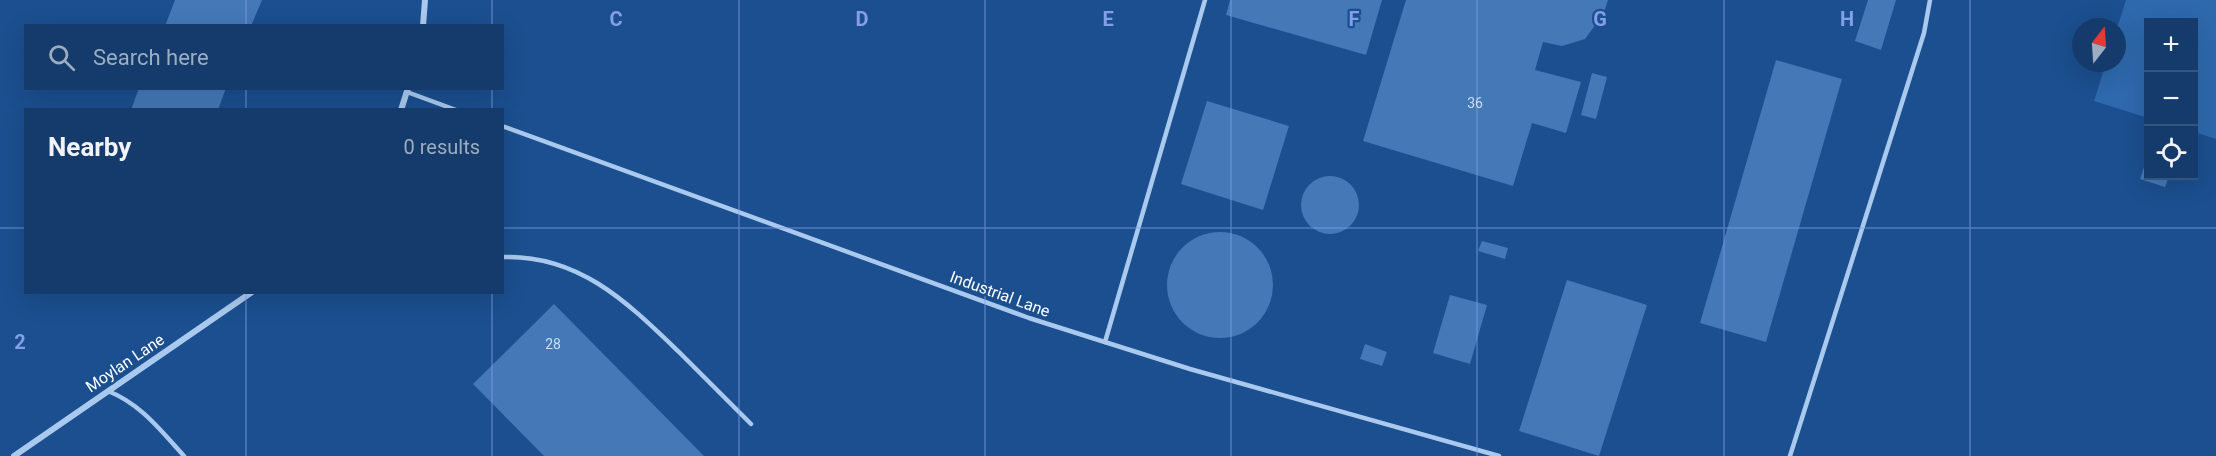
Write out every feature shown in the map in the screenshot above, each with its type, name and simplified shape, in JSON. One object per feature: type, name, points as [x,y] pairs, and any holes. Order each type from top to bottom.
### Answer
[{"type":"street","points":[[423,24],[425,0]]},
{"type":"street","points":[[402,108],[408,90]]},
{"type":"street","name":"Moylan Lane","points":[[14,456],[249,294]]},
{"type":"lane","points":[[1105,342],[1205,0]]},
{"type":"lane","points":[[1790,456],[1924,33],[1930,0]]},
{"type":"lane","points":[[408,90],[451,108]]},
{"type":"lane","name":"Industrial Lane","points":[[504,127],[1029,318],[1190,369],[1499,456]]},
{"type":"lane","points":[[504,257],[549,262],[580,273],[608,289],[635,309],[751,424]]},
{"type":"lane","points":[[108,391],[122,396],[146,414],[184,456]]},
{"type":"shaded area","points":[[2126,0],[2216,0],[2216,139],[2198,133],[2198,18],[2144,18],[2144,117],[2094,101],[2103,72],[2126,72],[2126,18],[2120,18]]},
{"type":"building","points":[[175,0],[262,0],[252,24],[166,24]]},
{"type":"building","points":[[1230,0],[1382,0],[1366,55],[1226,15]]},
{"type":"building","points":[[1406,0],[1608,0],[1604,13],[1585,39],[1562,46],[1543,42],[1535,70],[1581,82],[1566,133],[1532,123],[1513,186],[1363,141]]},
{"type":"building","points":[[1868,0],[1896,0],[1881,50],[1855,41]]},
{"type":"building","points":[[1776,60],[1842,79],[1766,342],[1700,323]]},
{"type":"building","points":[[1592,73],[1607,77],[1596,119],[1581,115]]},
{"type":"building","points":[[138,90],[225,90],[219,108],[132,108]]},
{"type":"building","points":[[1207,101],[1289,126],[1263,210],[1181,184]]},
{"type":"building","points":[[2144,167],[2144,180],[2168,180],[2165,187],[2140,179]]},
{"type":"building","points":[[1330,176],[1346,181],[1354,189],[1359,205],[1354,221],[1346,229],[1330,234],[1314,229],[1306,221],[1301,205],[1306,189],[1314,181]]},
{"type":"building","points":[[1220,232],[1240,236],[1257,248],[1269,265],[1273,285],[1269,305],[1257,322],[1240,334],[1220,338],[1200,334],[1183,322],[1171,305],[1167,285],[1171,265],[1183,248],[1200,236]]},
{"type":"building","points":[[1482,241],[1508,248],[1505,259],[1478,251]]},
{"type":"building","points":[[1567,280],[1647,305],[1599,456],[1519,431]]},
{"type":"building","points":[[1450,295],[1487,305],[1470,364],[1433,353]]},
{"type":"building","points":[[554,304],[704,456],[544,456],[473,384]]},
{"type":"building","points":[[1365,344],[1387,352],[1382,366],[1360,359]]}]
